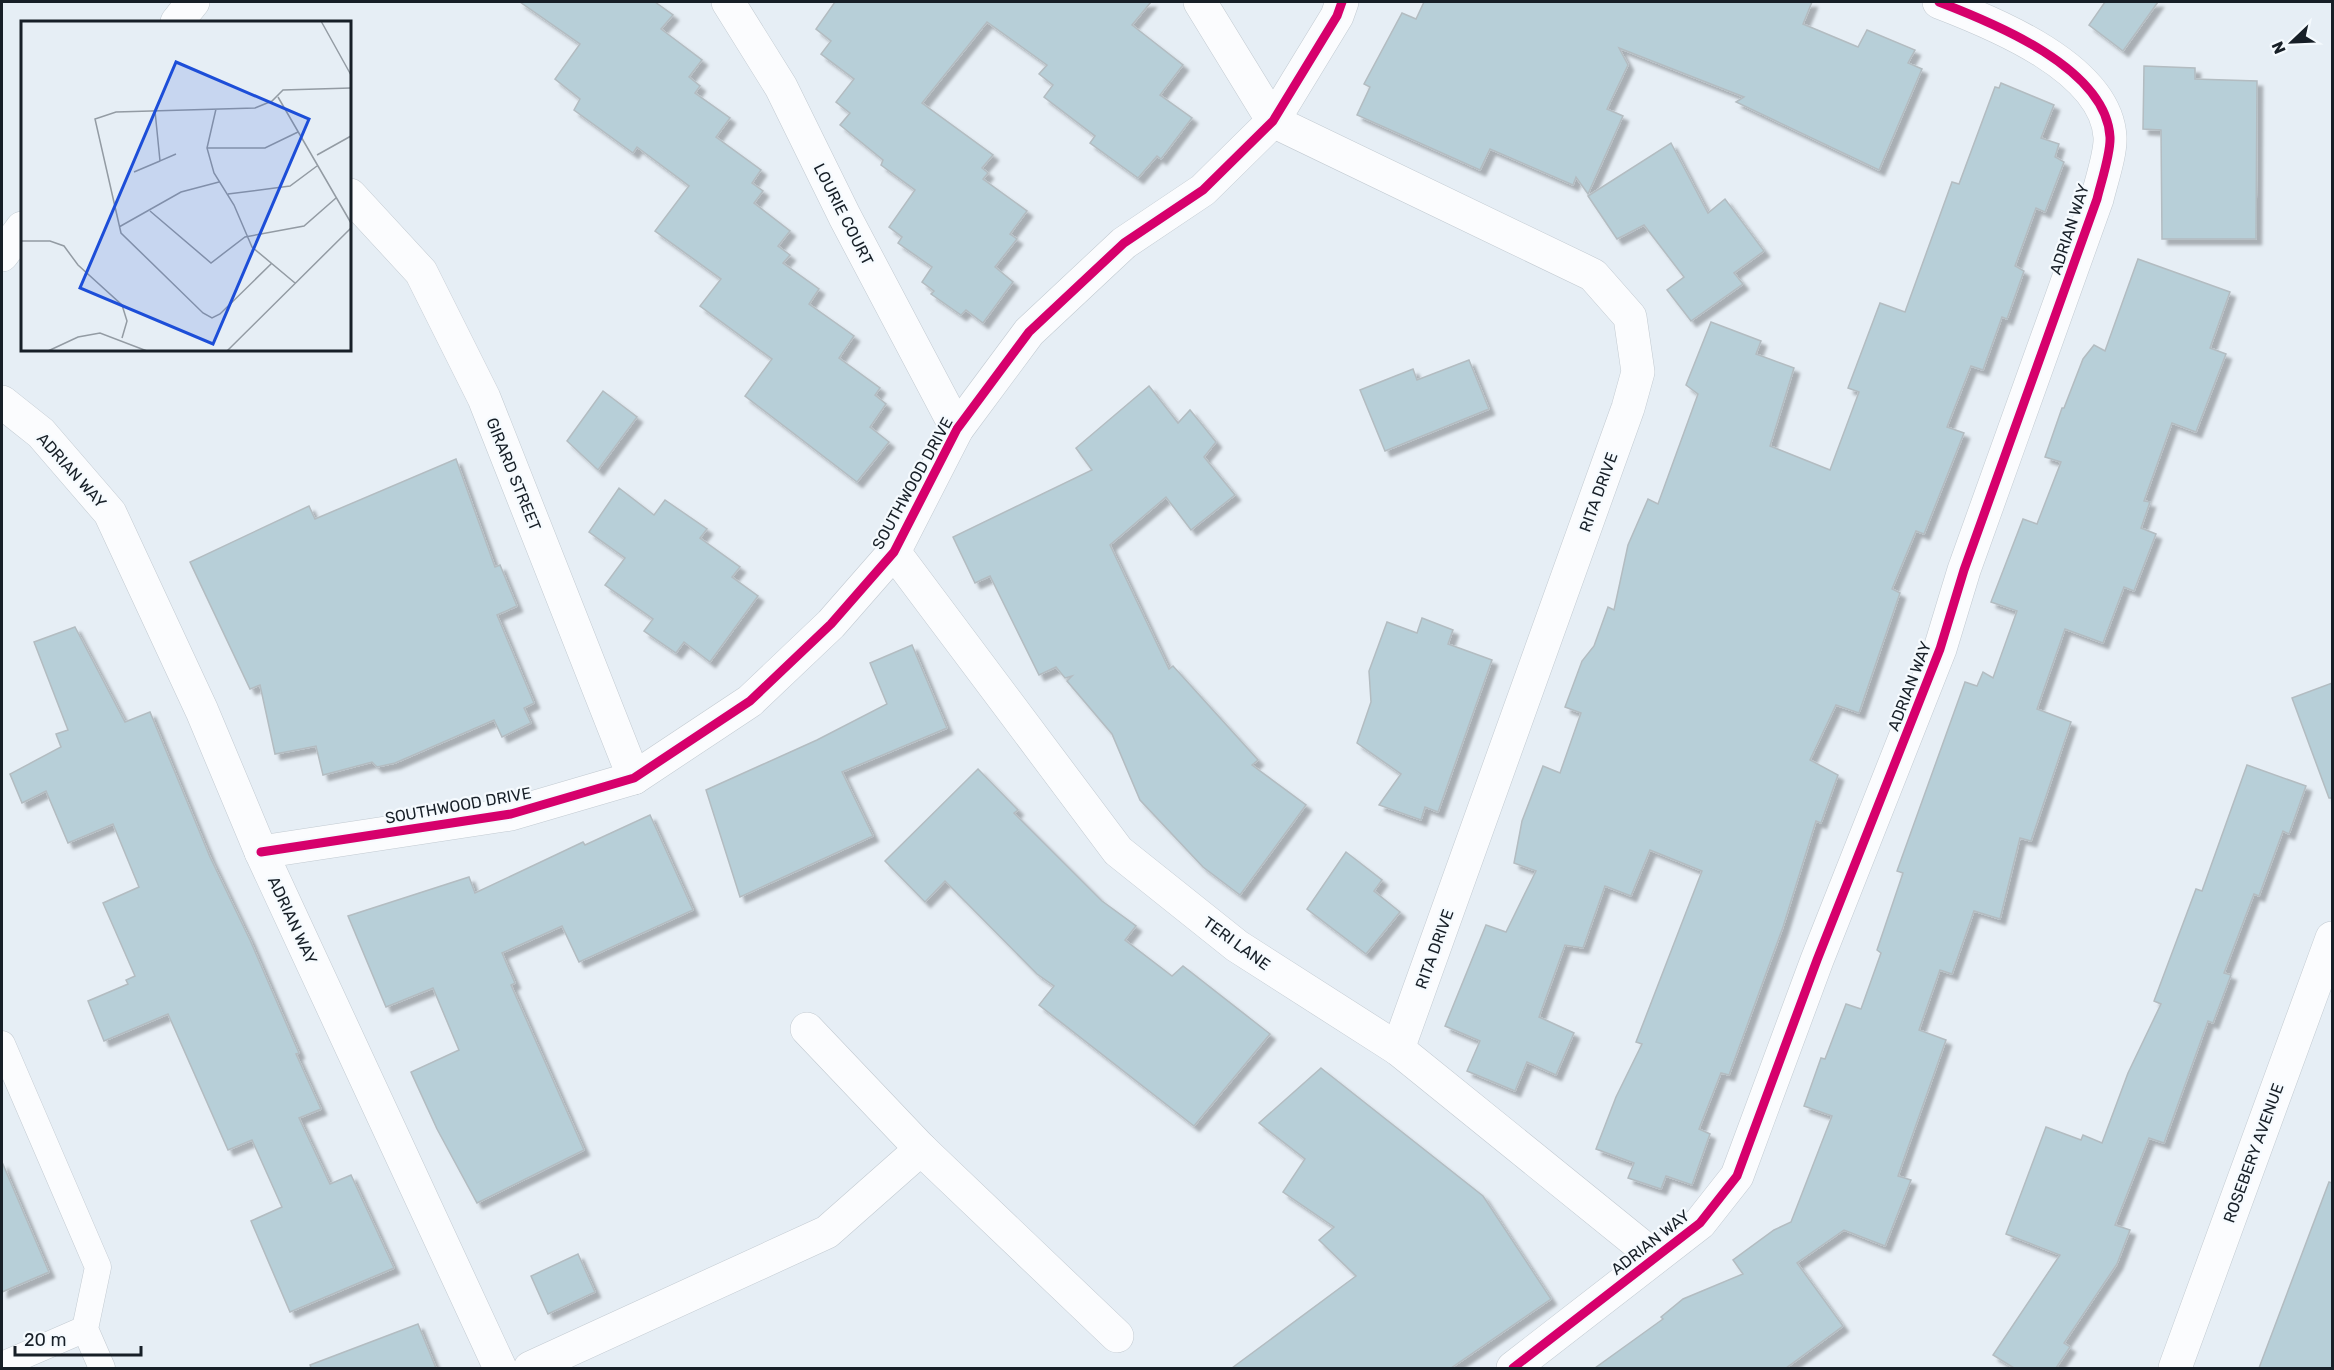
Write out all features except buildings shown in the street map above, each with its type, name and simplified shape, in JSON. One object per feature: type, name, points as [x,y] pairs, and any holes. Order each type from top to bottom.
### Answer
[{"type":"street","points":[[178,21],[193,2]]},
{"type":"street","name":"LOURIE COURT","points":[[728,2],[781,87],[845,217],[957,429]]},
{"type":"street","points":[[1200,2],[1273,121]]},
{"type":"street","name":"SOUTHWOOD DRIVE","points":[[261,852],[511,814],[634,778],[750,701],[831,624],[894,552],[957,429],[1029,332],[1124,243],[1203,190],[1273,121],[1337,16],[1342,2]]},
{"type":"street","name":"ADRIAN WAY","points":[[1513,1368],[1700,1224],[1737,1176],[1816,960],[1940,649],[1964,570],[2097,199],[2110,137],[2102,106],[2083,82],[2045,53],[2009,32],[1939,2]]},
{"type":"street","name":"RITA DRIVE","points":[[1273,121],[1593,275],[1629,317],[1638,372],[1628,408],[1398,1049]]},
{"type":"street","name":"GIRARD STREET","points":[[351,196],[421,272],[484,398],[634,778]]},
{"type":"street","points":[[2,255],[21,229]]},
{"type":"street","name":"ADRIAN WAY","points":[[2,402],[41,433],[110,513],[197,700],[261,852],[500,1368]]},
{"type":"street","name":"TERI LANE","points":[[894,552],[1118,851],[1237,946],[1398,1049],[1655,1257]]},
{"type":"street","name":"ROSEBERY AVENUE","points":[[2175,1368],[2332,938]]},
{"type":"street","points":[[807,1029],[921,1149],[1117,1336]]},
{"type":"street","points":[[530,1368],[828,1232],[921,1149]]},
{"type":"lane","points":[[2,1044],[98,1267],[85,1329],[102,1368]]},
{"type":"lane","points":[[2,1365],[85,1329]]},
{"type":"cycle path","points":[[261,852],[511,814],[634,778],[750,701],[831,624],[894,552],[957,429],[1029,332],[1124,243],[1203,190],[1273,121],[1337,16],[1342,2]]},
{"type":"cycle path","points":[[1513,1368],[1700,1223],[1737,1176],[1817,960],[1940,649],[1964,570],[2097,199],[2110,137],[2104,112],[2089,90],[2069,70],[2044,51],[1988,22],[1939,2]]}]
